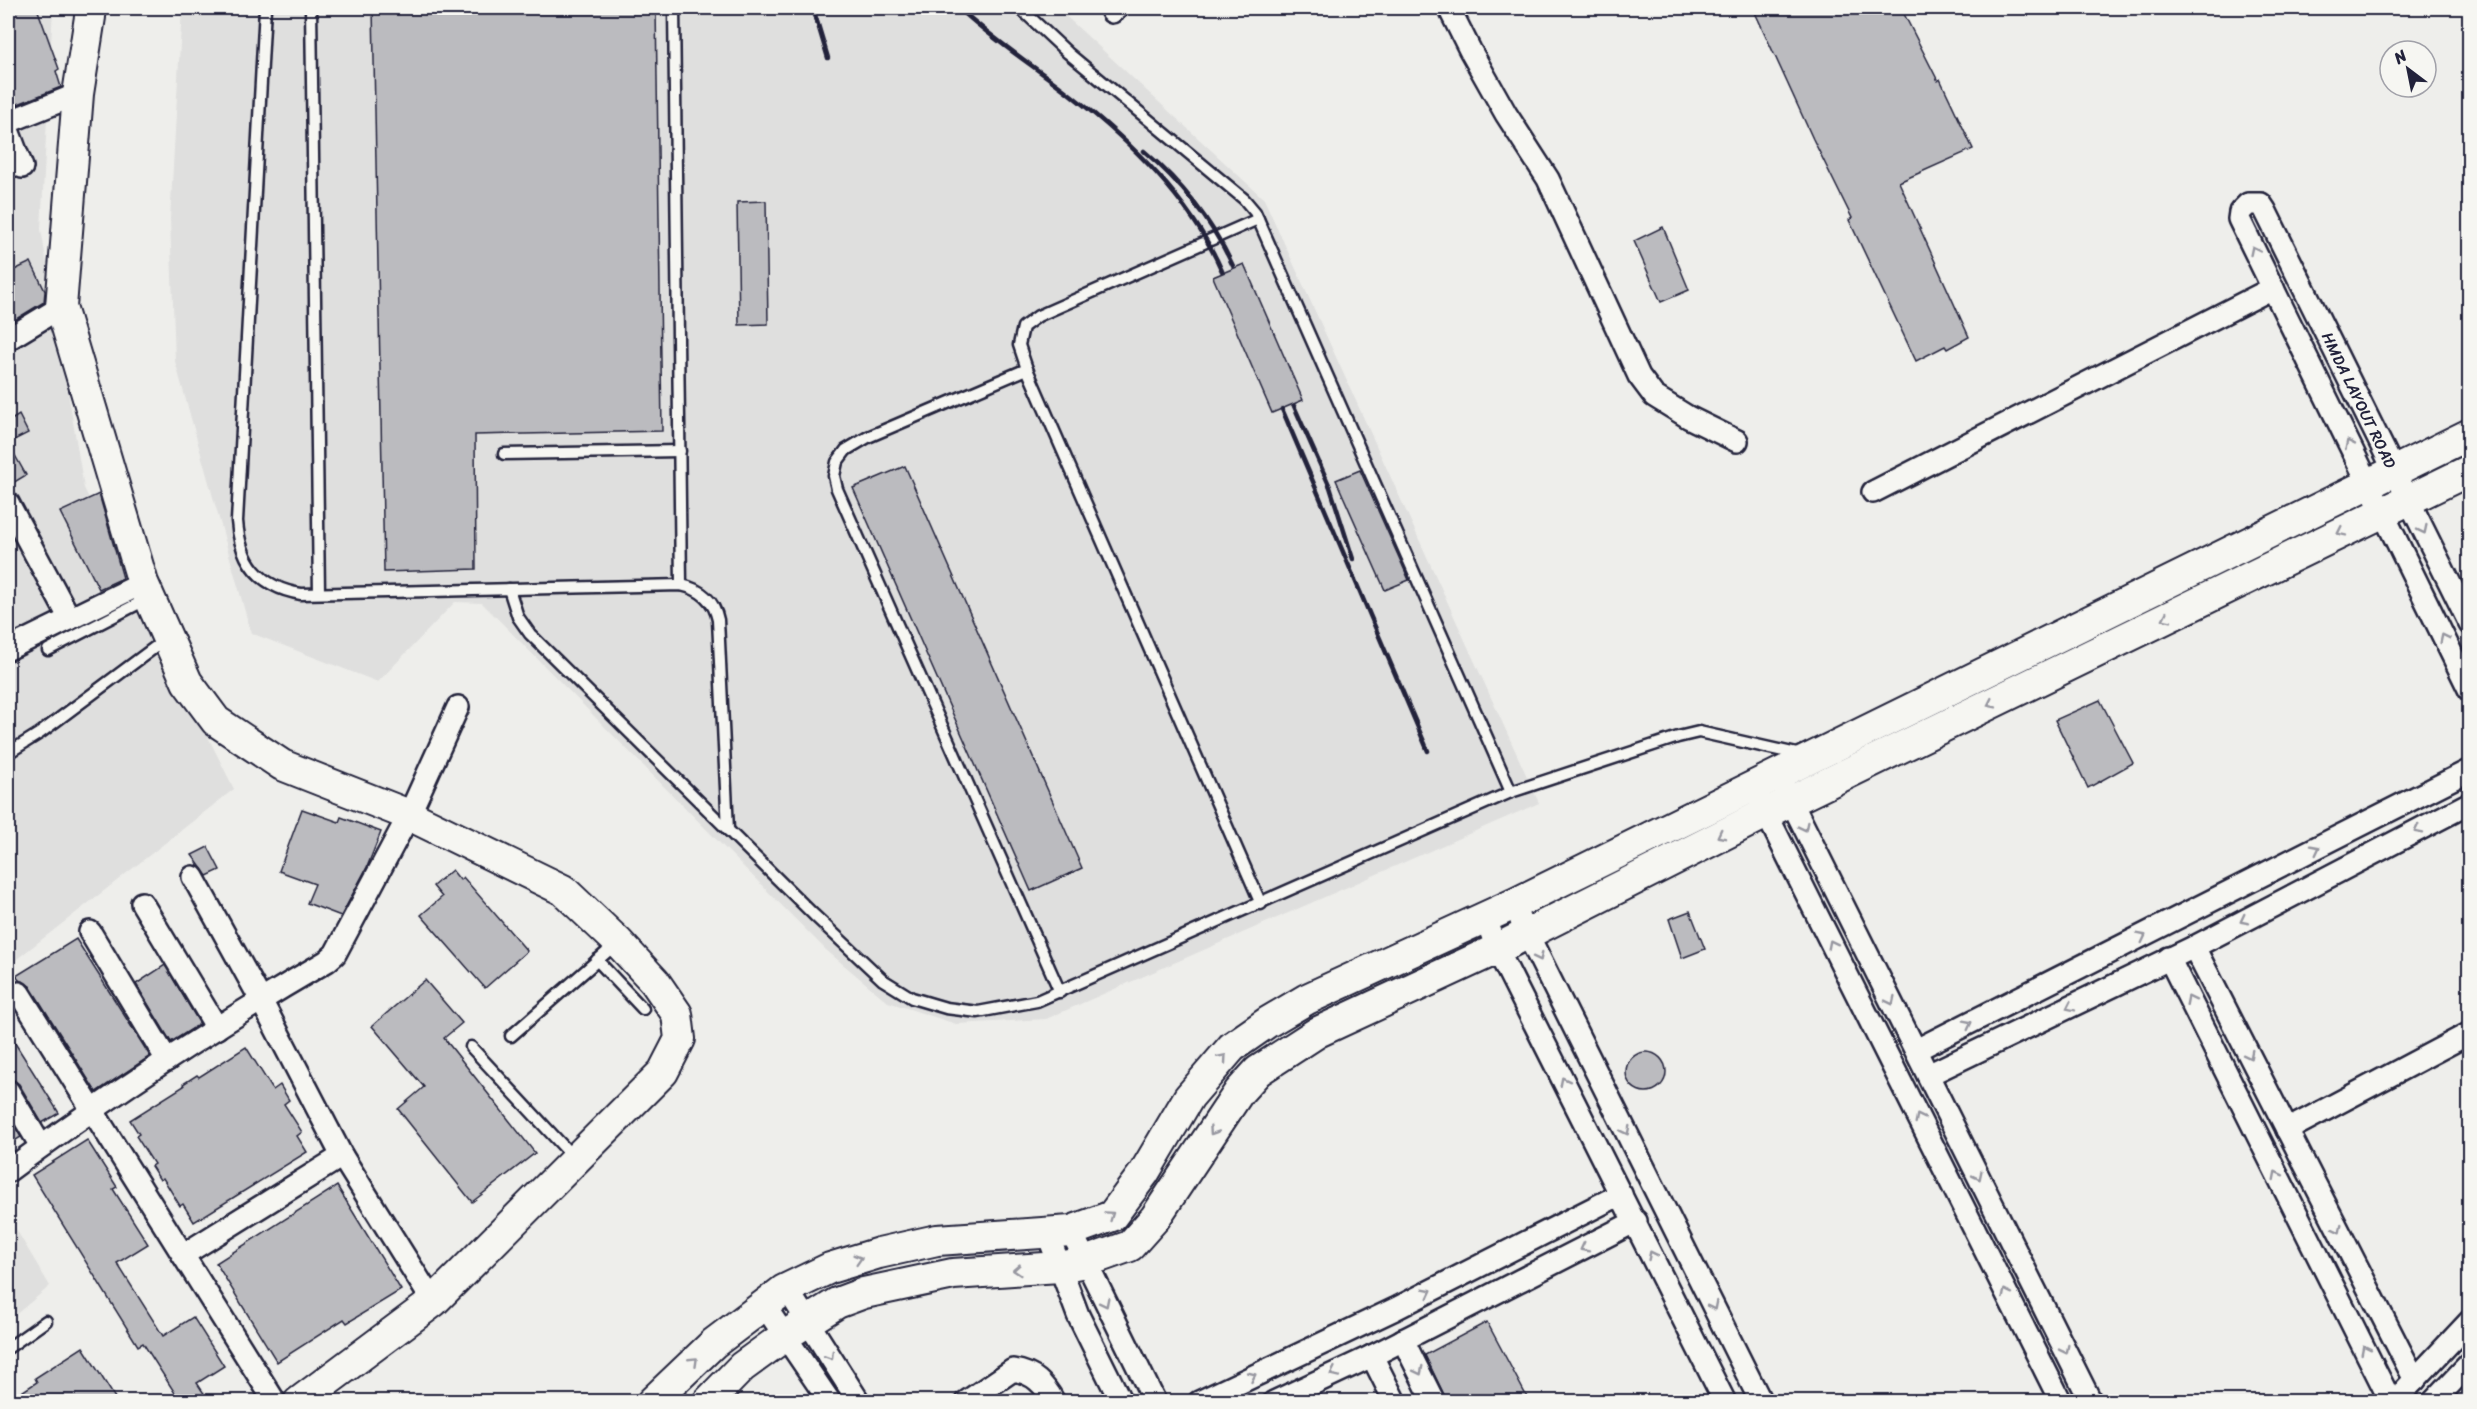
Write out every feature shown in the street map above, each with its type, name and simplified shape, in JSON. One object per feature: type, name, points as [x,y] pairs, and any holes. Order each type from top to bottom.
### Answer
[{"type":"street","points":[[90,8],[78,94],[61,307],[146,591],[187,682],[216,721],[282,765],[409,815],[563,890],[608,951],[656,982],[677,1014],[680,1039],[663,1072],[433,1302],[299,1401]]},
{"type":"street","points":[[1449,8],[1501,105],[1548,179],[1639,376],[1654,396],[1688,417],[1737,441]]},
{"type":"street","points":[[8,122],[78,94]]},
{"type":"street","points":[[8,130],[22,167]]},
{"type":"street","name":"HMDA LAYOUT ROAD","points":[[2273,288],[2239,219],[2240,212],[2248,204],[2260,204],[2265,210],[2297,274],[2381,478],[2395,506],[2469,624]]},
{"type":"street","points":[[1873,492],[2297,274]]},
{"type":"street","points":[[2273,288],[2395,506],[2469,691]]},
{"type":"street","points":[[8,339],[61,307]]},
{"type":"street","points":[[652,1401],[714,1343],[776,1297],[830,1268],[879,1253],[937,1240],[1059,1232],[1112,1216],[1144,1173],[1189,1097],[1232,1047],[1307,999],[1514,904],[2469,434]]},
{"type":"street","points":[[708,1401],[742,1367],[797,1328],[837,1303],[864,1293],[953,1274],[1072,1264],[1130,1246],[1155,1218],[1239,1092],[1258,1071],[1318,1032],[1497,949],[1779,807],[2469,470]]},
{"type":"street","points":[[8,503],[70,619]]},
{"type":"street","points":[[8,649],[70,619],[146,591]]},
{"type":"street","points":[[8,1171],[92,1110],[167,1060],[335,954],[409,815],[458,707]]},
{"type":"street","points":[[1916,1050],[2199,909],[2469,770]]},
{"type":"street","points":[[1765,780],[1916,1050],[2091,1401]]},
{"type":"street","points":[[1765,780],[2061,1401]]},
{"type":"street","points":[[1928,1075],[2193,947],[2469,803]]},
{"type":"street","points":[[193,877],[261,999],[342,1156],[433,1302]]},
{"type":"street","points":[[142,903],[217,1028]]},
{"type":"street","points":[[1514,904],[1761,1401]]},
{"type":"street","points":[[2199,909],[2214,936]]},
{"type":"street","points":[[1485,916],[1497,949],[1725,1401]]},
{"type":"street","points":[[90,932],[167,1060]]},
{"type":"street","points":[[2193,947],[2415,1380]]},
{"type":"street","points":[[2169,958],[2393,1401],[2469,1321]]},
{"type":"street","points":[[19,993],[275,1401]]},
{"type":"street","points":[[2287,1130],[2469,1033]]},
{"type":"street","points":[[8,1091],[41,1146]]},
{"type":"street","points":[[183,1256],[342,1156]]},
{"type":"street","points":[[1199,1401],[1395,1309],[1622,1194]]},
{"type":"street","points":[[1274,1401],[1372,1356],[1636,1221]]},
{"type":"street","points":[[1059,1232],[1072,1264],[1155,1401]]},
{"type":"street","points":[[1072,1264],[1078,1315],[1121,1401]]},
{"type":"street","points":[[776,1297],[797,1328],[859,1401]]},
{"type":"street","points":[[2350,1319],[2379,1309]]},
{"type":"street","points":[[797,1328],[830,1401]]},
{"type":"street","points":[[1403,1340],[1434,1401]]},
{"type":"street","points":[[1372,1356],[1395,1401]]},
{"type":"street","points":[[2433,1401],[2469,1364]]},
{"type":"street","points":[[966,1401],[1013,1370],[1032,1375],[1045,1386],[1054,1401]]},
{"type":"lane","points":[[265,8],[238,509],[238,536],[249,564],[273,586],[301,594],[681,585],[692,587],[703,594],[716,612],[718,620],[728,830]]},
{"type":"lane","points":[[311,8],[319,593]]},
{"type":"lane","points":[[674,8],[681,585]]},
{"type":"lane","points":[[1020,8],[1068,53],[1244,199],[1258,219],[1511,792]]},
{"type":"lane","points":[[1258,219],[1048,311],[1026,324],[1021,331],[1019,345],[1027,369],[1261,904]]},
{"type":"lane","points":[[1027,369],[863,440],[841,455],[834,476],[837,489],[1060,992]]},
{"type":"lane","points":[[504,454],[680,451]]},
{"type":"lane","points":[[509,589],[518,617],[530,634],[883,980],[912,998],[946,1008],[978,1012],[1007,1009],[1060,992],[1511,792],[1678,737],[1699,732],[1813,757]]},
{"type":"lane","points":[[48,650],[146,591]]},
{"type":"lane","points":[[8,753],[40,733],[166,638]]},
{"type":"lane","points":[[511,1036],[608,951],[643,1009]]},
{"type":"lane","points":[[471,1047],[576,1160]]},
{"type":"lane","points":[[8,1348],[46,1321]]},
{"type":"shaded area","points":[[8,8],[53,8],[41,229],[84,488],[234,789],[8,966]]},
{"type":"shaded area","points":[[182,8],[1057,8],[1264,199],[1539,803],[1046,1019],[956,1024],[888,1002],[826,950],[482,603],[455,602],[378,682],[251,633],[175,361],[170,219]]},
{"type":"shaded area","points":[[8,1216],[50,1286],[8,1321]]},
{"type":"building","points":[[8,8],[37,8],[59,69],[56,71],[61,87],[8,108]]},
{"type":"building","points":[[373,8],[656,8],[662,431],[475,435],[476,569],[384,572]]},
{"type":"building","points":[[1753,8],[1901,8],[1938,81],[1940,79],[1973,149],[1899,182],[1969,337],[1947,349],[1945,346],[1916,361],[1849,220],[1852,218]]},
{"type":"building","points":[[766,201],[768,324],[739,325],[737,202]]},
{"type":"building","points":[[1663,227],[1689,290],[1661,302],[1634,241]]},
{"type":"building","points":[[31,262],[45,291],[44,302],[8,324],[8,273]]},
{"type":"building","points":[[1244,264],[1303,400],[1272,413],[1213,277]]},
{"type":"building","points":[[19,415],[28,433],[8,443],[8,422]]},
{"type":"building","points":[[8,443],[26,475],[8,486]]},
{"type":"building","points":[[905,466],[1082,868],[1031,891],[853,488]]},
{"type":"building","points":[[1360,470],[1409,580],[1385,590],[1336,480]]},
{"type":"building","points":[[99,494],[123,578],[99,589],[60,512]]},
{"type":"building","points":[[2100,700],[2133,763],[2088,788],[2055,720]]},
{"type":"building","points":[[302,809],[339,822],[341,817],[381,832],[367,867],[341,916],[307,903],[315,884],[279,871]]},
{"type":"building","points":[[208,847],[220,870],[207,876],[192,855]]},
{"type":"building","points":[[452,870],[460,880],[463,877],[527,951],[485,988],[421,915],[442,897],[433,886]]},
{"type":"building","points":[[1690,911],[1705,949],[1682,958],[1669,919]]},
{"type":"building","points":[[76,939],[150,1056],[96,1092],[30,986],[16,976]]},
{"type":"building","points":[[165,965],[200,1024],[171,1042],[136,984]]},
{"type":"building","points":[[425,980],[462,1023],[444,1038],[535,1153],[472,1202],[398,1109],[424,1087],[372,1026]]},
{"type":"building","points":[[8,1032],[59,1113],[42,1123],[19,1084],[8,1078]]},
{"type":"building","points":[[246,1047],[273,1090],[280,1085],[289,1100],[284,1104],[302,1132],[297,1136],[307,1152],[194,1222],[183,1204],[180,1206],[163,1178],[160,1180],[151,1166],[154,1164],[136,1136],[139,1134],[130,1120],[184,1086],[183,1084],[197,1075],[199,1077]]},
{"type":"building","points":[[1646,1052],[1660,1058],[1666,1072],[1660,1086],[1646,1092],[1632,1086],[1626,1072],[1632,1058]]},
{"type":"building","points":[[8,1115],[21,1137],[8,1145]]},
{"type":"building","points":[[87,1140],[117,1187],[113,1189],[148,1244],[117,1263],[163,1336],[193,1317],[224,1366],[197,1383],[209,1401],[180,1401],[143,1343],[138,1346],[32,1175]]},
{"type":"building","points":[[337,1186],[401,1290],[347,1323],[344,1319],[277,1362],[216,1263]]},
{"type":"building","points":[[1487,1322],[1529,1401],[1447,1401],[1425,1355]]},
{"type":"building","points":[[83,1347],[117,1401],[8,1401],[37,1382],[35,1378]]},
{"type":"railway","points":[[813,8],[828,58]]},
{"type":"railway","points":[[959,8],[1116,132],[1157,174],[1194,220],[1222,271]]},
{"type":"railway","points":[[1144,151],[1171,176],[1206,218],[1233,266]]},
{"type":"railway","points":[[1294,406],[1330,487],[1353,559]]},
{"type":"railway","points":[[1282,409],[1428,751]]}]
